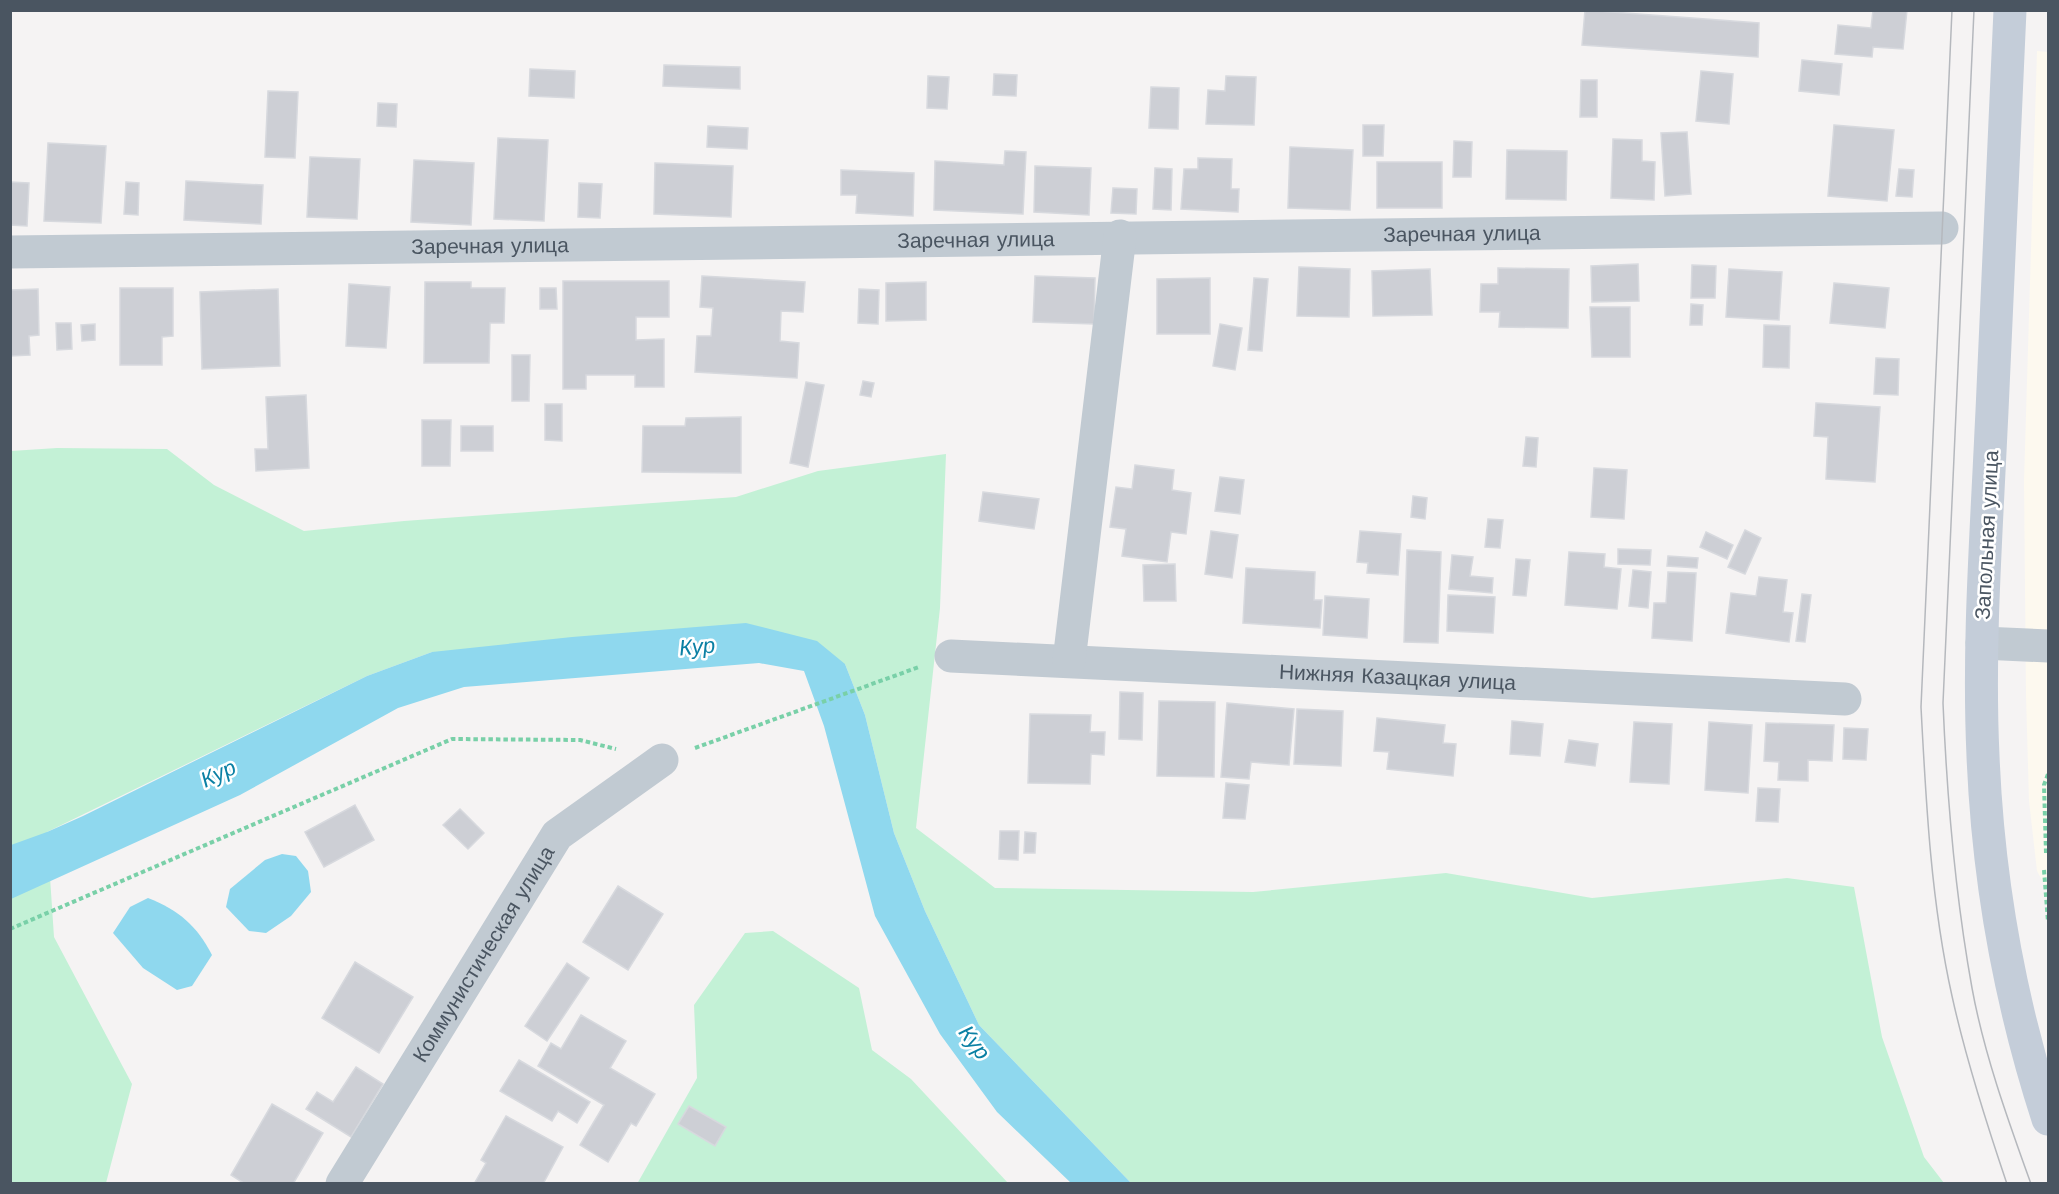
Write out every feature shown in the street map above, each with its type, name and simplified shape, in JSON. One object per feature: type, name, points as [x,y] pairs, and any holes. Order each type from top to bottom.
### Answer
[{"type":"main road","name":"Запольная улица","points":[[2010,10],[1982,643],[1983,755],[1988,837],[2003,942],[2028,1055],[2049,1119]]},
{"type":"street","name":"Заречная улица","points":[[10,252],[1120,236],[1942,228]]},
{"type":"street","points":[[1069,661],[1120,236]]},
{"type":"street","points":[[1982,643],[2049,646]]},
{"type":"street","name":"Нижняя Казацкая улица","points":[[951,656],[1845,699]]},
{"type":"street","name":"Коммунистическая улица","points":[[342,1184],[557,835],[662,760]]},
{"type":"path","points":[[10,930],[452,739],[580,740],[662,760],[951,656]]},
{"type":"path","points":[[2046,853],[2044,785],[2049,774]]},
{"type":"path","points":[[2049,879],[2044,870],[2049,922]]},
{"type":"shaded area","points":[[2037,51],[2048,52],[2048,891],[2037,871],[2029,801],[2026,695],[2024,481]]},
{"type":"green space","points":[[57,448],[167,449],[214,485],[304,531],[404,521],[736,497],[818,471],[946,454],[940,608],[916,828],[995,888],[1253,892],[1446,873],[1592,898],[1787,878],[1854,887],[1882,1037],[1924,1157],[1944,1183],[1131,1183],[979,1025],[925,911],[894,833],[865,715],[845,664],[432,652],[367,676],[47,832],[54,937],[132,1084],[106,1183],[11,1184],[11,451]]},
{"type":"green space","points":[[773,931],[859,988],[872,1050],[911,1079],[1008,1183],[637,1184],[697,1078],[694,1005],[745,933]]},
{"type":"water","name":"Кур","points":[[746,623],[817,641],[845,664],[865,715],[894,833],[925,911],[979,1025],[1131,1183],[1071,1183],[997,1112],[940,1034],[875,916],[824,726],[804,671],[759,663],[464,687],[398,708],[240,795],[11,899],[11,845],[83,816],[367,676],[432,652],[572,637]]},
{"type":"water","points":[[282,854],[296,856],[308,871],[311,892],[291,916],[266,933],[249,931],[226,907],[230,889],[265,860]]},
{"type":"water","points":[[148,898],[169,908],[186,920],[212,955],[192,986],[177,990],[143,968],[113,933],[130,907]]},
{"type":"building","points":[[1585,10],[1759,23],[1758,57],[1582,45]]},
{"type":"building","points":[[1873,10],[1907,10],[1903,49],[1873,47],[1872,57],[1835,54],[1838,25],[1871,28]]},
{"type":"building","points":[[1802,60],[1842,64],[1839,95],[1799,91]]},
{"type":"building","points":[[664,65],[740,67],[740,89],[663,86]]},
{"type":"building","points":[[530,69],[575,71],[574,98],[529,96]]},
{"type":"building","points":[[1701,71],[1733,74],[1729,124],[1696,121]]},
{"type":"building","points":[[994,74],[1017,75],[1016,96],[993,95]]},
{"type":"building","points":[[928,76],[949,77],[947,109],[927,108]]},
{"type":"building","points":[[1226,76],[1256,77],[1254,125],[1206,124],[1208,90],[1225,91]]},
{"type":"building","points":[[1581,80],[1597,80],[1597,117],[1580,117]]},
{"type":"building","points":[[1151,87],[1179,88],[1178,129],[1149,128]]},
{"type":"building","points":[[268,91],[298,92],[295,158],[265,157]]},
{"type":"building","points":[[378,103],[397,104],[396,127],[377,126]]},
{"type":"building","points":[[1363,125],[1384,125],[1383,156],[1363,156]]},
{"type":"building","points":[[1834,125],[1894,130],[1887,201],[1828,196]]},
{"type":"building","points":[[708,126],[748,128],[747,149],[707,147]]},
{"type":"building","points":[[1687,132],[1691,194],[1665,196],[1661,133]]},
{"type":"building","points":[[498,138],[548,140],[544,221],[494,219]]},
{"type":"building","points":[[1613,139],[1642,140],[1642,161],[1655,162],[1654,200],[1611,198]]},
{"type":"building","points":[[1454,141],[1472,142],[1471,177],[1453,177]]},
{"type":"building","points":[[48,143],[106,146],[101,223],[44,221]]},
{"type":"building","points":[[1290,147],[1353,150],[1350,210],[1288,208]]},
{"type":"building","points":[[1507,150],[1567,151],[1566,200],[1506,199]]},
{"type":"building","points":[[1005,151],[1026,152],[1023,214],[934,210],[935,161],[1004,165]]},
{"type":"building","points":[[310,157],[360,159],[357,219],[307,217]]},
{"type":"building","points":[[1198,158],[1232,159],[1231,189],[1239,189],[1238,212],[1181,209],[1184,169],[1198,169]]},
{"type":"building","points":[[414,160],[474,163],[471,225],[411,222]]},
{"type":"building","points":[[1377,162],[1442,162],[1442,208],[1377,208]]},
{"type":"building","points":[[655,163],[733,166],[731,217],[654,214]]},
{"type":"building","points":[[1035,166],[1091,168],[1089,215],[1034,212]]},
{"type":"building","points":[[1155,168],[1172,169],[1171,210],[1153,209]]},
{"type":"building","points":[[1899,169],[1914,170],[1912,197],[1896,196]]},
{"type":"building","points":[[841,170],[914,173],[913,216],[856,213],[857,195],[841,195]]},
{"type":"building","points":[[186,181],[263,185],[261,224],[184,220]]},
{"type":"building","points":[[10,182],[29,183],[27,226],[10,225]]},
{"type":"building","points":[[126,182],[139,183],[138,215],[124,214]]},
{"type":"building","points":[[579,183],[602,184],[600,218],[578,217]]},
{"type":"building","points":[[1113,188],[1137,189],[1136,214],[1111,213]]},
{"type":"building","points":[[1638,264],[1639,301],[1592,302],[1591,266]]},
{"type":"building","points":[[1692,265],[1716,266],[1715,298],[1691,298]]},
{"type":"building","points":[[1299,267],[1350,269],[1349,317],[1297,316]]},
{"type":"building","points":[[1498,268],[1569,269],[1568,328],[1499,327],[1500,312],[1480,312],[1481,284],[1498,284]]},
{"type":"building","points":[[1430,269],[1432,315],[1373,316],[1372,271]]},
{"type":"building","points":[[1729,269],[1782,272],[1779,320],[1726,317]]},
{"type":"building","points":[[702,276],[805,282],[803,312],[781,311],[780,341],[799,343],[797,378],[695,372],[697,336],[711,336],[713,308],[700,307]]},
{"type":"building","points":[[1035,276],[1095,278],[1094,324],[1033,322]]},
{"type":"building","points":[[1210,278],[1210,334],[1157,334],[1157,279]]},
{"type":"building","points":[[1254,278],[1268,279],[1262,351],[1248,350]]},
{"type":"building","points":[[563,281],[669,281],[669,317],[636,317],[636,340],[664,339],[664,387],[635,387],[635,375],[586,375],[586,389],[563,389]]},
{"type":"building","points":[[425,282],[471,282],[471,288],[505,288],[504,323],[490,323],[489,363],[424,363]]},
{"type":"building","points":[[926,282],[926,320],[886,321],[886,283]]},
{"type":"building","points":[[1834,283],[1889,288],[1885,328],[1830,323]]},
{"type":"building","points":[[349,284],[390,287],[386,348],[346,346]]},
{"type":"building","points":[[120,288],[173,288],[173,336],[162,337],[162,365],[120,365]]},
{"type":"building","points":[[540,288],[556,288],[557,309],[540,309]]},
{"type":"building","points":[[38,289],[39,335],[29,336],[30,355],[10,356],[10,290]]},
{"type":"building","points":[[278,289],[280,366],[202,369],[200,292]]},
{"type":"building","points":[[859,289],[879,290],[878,324],[858,323]]},
{"type":"building","points":[[1691,304],[1703,305],[1702,325],[1690,325]]},
{"type":"building","points":[[1590,307],[1630,307],[1630,357],[1592,357]]},
{"type":"building","points":[[56,323],[71,323],[72,349],[57,350]]},
{"type":"building","points":[[95,324],[95,340],[82,341],[81,325]]},
{"type":"building","points":[[1220,324],[1242,328],[1235,370],[1213,366]]},
{"type":"building","points":[[1764,325],[1790,326],[1789,368],[1763,367]]},
{"type":"building","points":[[512,355],[530,355],[529,401],[512,401]]},
{"type":"building","points":[[1876,358],[1899,359],[1898,395],[1874,394]]},
{"type":"building","points":[[863,381],[874,383],[871,397],[860,395]]},
{"type":"building","points":[[806,382],[824,385],[808,467],[790,463]]},
{"type":"building","points":[[306,395],[309,468],[256,471],[255,449],[268,449],[266,397]]},
{"type":"building","points":[[1816,403],[1880,407],[1875,482],[1826,479],[1828,437],[1814,436]]},
{"type":"building","points":[[545,404],[562,404],[562,441],[545,440]]},
{"type":"building","points":[[741,417],[741,473],[642,472],[643,426],[685,426],[686,418]]},
{"type":"building","points":[[422,420],[451,420],[450,466],[422,466]]},
{"type":"building","points":[[461,426],[493,426],[493,451],[461,451]]},
{"type":"building","points":[[1526,437],[1538,438],[1536,467],[1523,466]]},
{"type":"building","points":[[1135,465],[1174,470],[1172,490],[1191,493],[1186,534],[1171,532],[1167,562],[1122,556],[1126,529],[1110,527],[1116,487],[1132,489]]},
{"type":"building","points":[[1594,468],[1627,470],[1624,519],[1591,517]]},
{"type":"building","points":[[1220,477],[1244,480],[1240,514],[1215,511]]},
{"type":"building","points":[[983,492],[1039,499],[1034,529],[979,521]]},
{"type":"building","points":[[1413,496],[1427,498],[1425,519],[1411,517]]},
{"type":"building","points":[[1488,519],[1503,520],[1500,548],[1485,547]]},
{"type":"building","points":[[1745,530],[1761,538],[1745,574],[1728,567]]},
{"type":"building","points":[[1211,531],[1238,535],[1232,578],[1205,574]]},
{"type":"building","points":[[1360,531],[1401,534],[1398,575],[1367,573],[1368,563],[1357,562]]},
{"type":"building","points":[[1706,532],[1733,545],[1727,559],[1700,547]]},
{"type":"building","points":[[1618,549],[1651,550],[1650,565],[1618,564]]},
{"type":"building","points":[[1407,550],[1441,552],[1438,643],[1404,642]]},
{"type":"building","points":[[1569,552],[1605,554],[1604,567],[1621,569],[1617,609],[1565,605]]},
{"type":"building","points":[[1452,555],[1473,557],[1470,576],[1493,578],[1492,593],[1449,589]]},
{"type":"building","points":[[1668,556],[1698,558],[1697,568],[1667,566]]},
{"type":"building","points":[[1516,559],[1530,560],[1526,596],[1513,595]]},
{"type":"building","points":[[1175,564],[1176,601],[1144,601],[1143,565]]},
{"type":"building","points":[[1246,568],[1315,572],[1314,600],[1322,600],[1320,628],[1243,623]]},
{"type":"building","points":[[1633,570],[1651,572],[1648,608],[1629,606]]},
{"type":"building","points":[[1668,572],[1696,573],[1692,641],[1652,638],[1654,603],[1666,603]]},
{"type":"building","points":[[1759,577],[1787,580],[1783,612],[1793,613],[1789,642],[1726,633],[1731,593],[1756,596]]},
{"type":"building","points":[[1802,594],[1811,595],[1805,642],[1796,641]]},
{"type":"building","points":[[1448,595],[1495,597],[1493,633],[1447,631]]},
{"type":"building","points":[[1325,596],[1369,599],[1367,638],[1323,635]]},
{"type":"building","points":[[1120,692],[1143,693],[1142,740],[1119,739]]},
{"type":"building","points":[[1159,701],[1215,702],[1214,777],[1157,776]]},
{"type":"building","points":[[1227,703],[1294,709],[1289,765],[1251,762],[1249,779],[1221,777]]},
{"type":"building","points":[[1297,709],[1343,711],[1341,766],[1294,764]]},
{"type":"building","points":[[1030,714],[1091,715],[1090,732],[1105,732],[1104,755],[1091,754],[1090,784],[1028,783]]},
{"type":"building","points":[[1377,718],[1445,725],[1443,743],[1456,744],[1453,776],[1387,769],[1389,752],[1374,751]]},
{"type":"building","points":[[1512,721],[1543,724],[1540,756],[1510,754]]},
{"type":"building","points":[[1634,722],[1672,724],[1669,784],[1630,782]]},
{"type":"building","points":[[1709,722],[1752,725],[1748,793],[1705,790]]},
{"type":"building","points":[[1766,723],[1834,725],[1832,761],[1808,760],[1808,781],[1778,780],[1779,762],[1764,761]]},
{"type":"building","points":[[1844,728],[1868,729],[1866,760],[1843,759]]},
{"type":"building","points":[[1569,740],[1598,744],[1595,766],[1565,762]]},
{"type":"building","points":[[1226,783],[1249,785],[1245,819],[1223,818]]},
{"type":"building","points":[[1758,788],[1780,789],[1778,822],[1756,821]]},
{"type":"building","points":[[355,805],[374,840],[324,867],[305,832]]},
{"type":"building","points":[[460,809],[484,833],[468,849],[443,825]]},
{"type":"building","points":[[1000,831],[1019,831],[1018,860],[999,859]]},
{"type":"building","points":[[1025,832],[1036,833],[1035,853],[1024,853]]},
{"type":"building","points":[[618,886],[663,914],[628,970],[583,942]]},
{"type":"building","points":[[355,962],[413,997],[379,1053],[322,1018]]},
{"type":"building","points":[[567,963],[589,978],[547,1041],[525,1026]]},
{"type":"building","points":[[581,1015],[626,1041],[610,1068],[655,1094],[636,1126],[631,1123],[608,1162],[580,1145],[604,1105],[538,1066],[551,1043],[561,1049]]},
{"type":"building","points":[[519,1060],[590,1102],[577,1123],[558,1111],[552,1121],[500,1091]]},
{"type":"building","points":[[356,1067],[383,1084],[351,1137],[306,1109],[317,1092],[333,1102]]},
{"type":"building","points":[[272,1104],[323,1133],[293,1184],[245,1184],[231,1175]]},
{"type":"building","points":[[689,1106],[726,1127],[715,1146],[678,1124]]},
{"type":"building","points":[[506,1116],[563,1147],[543,1184],[474,1184],[486,1163],[481,1160]]},
{"type":"tram line","points":[[1952,10],[1921,707],[1934,889],[1945,961],[1970,1067],[2007,1184]]},
{"type":"tram line","points":[[1974,10],[1943,703],[1949,811],[1956,882],[1972,988],[1990,1062],[2031,1184]]}]
